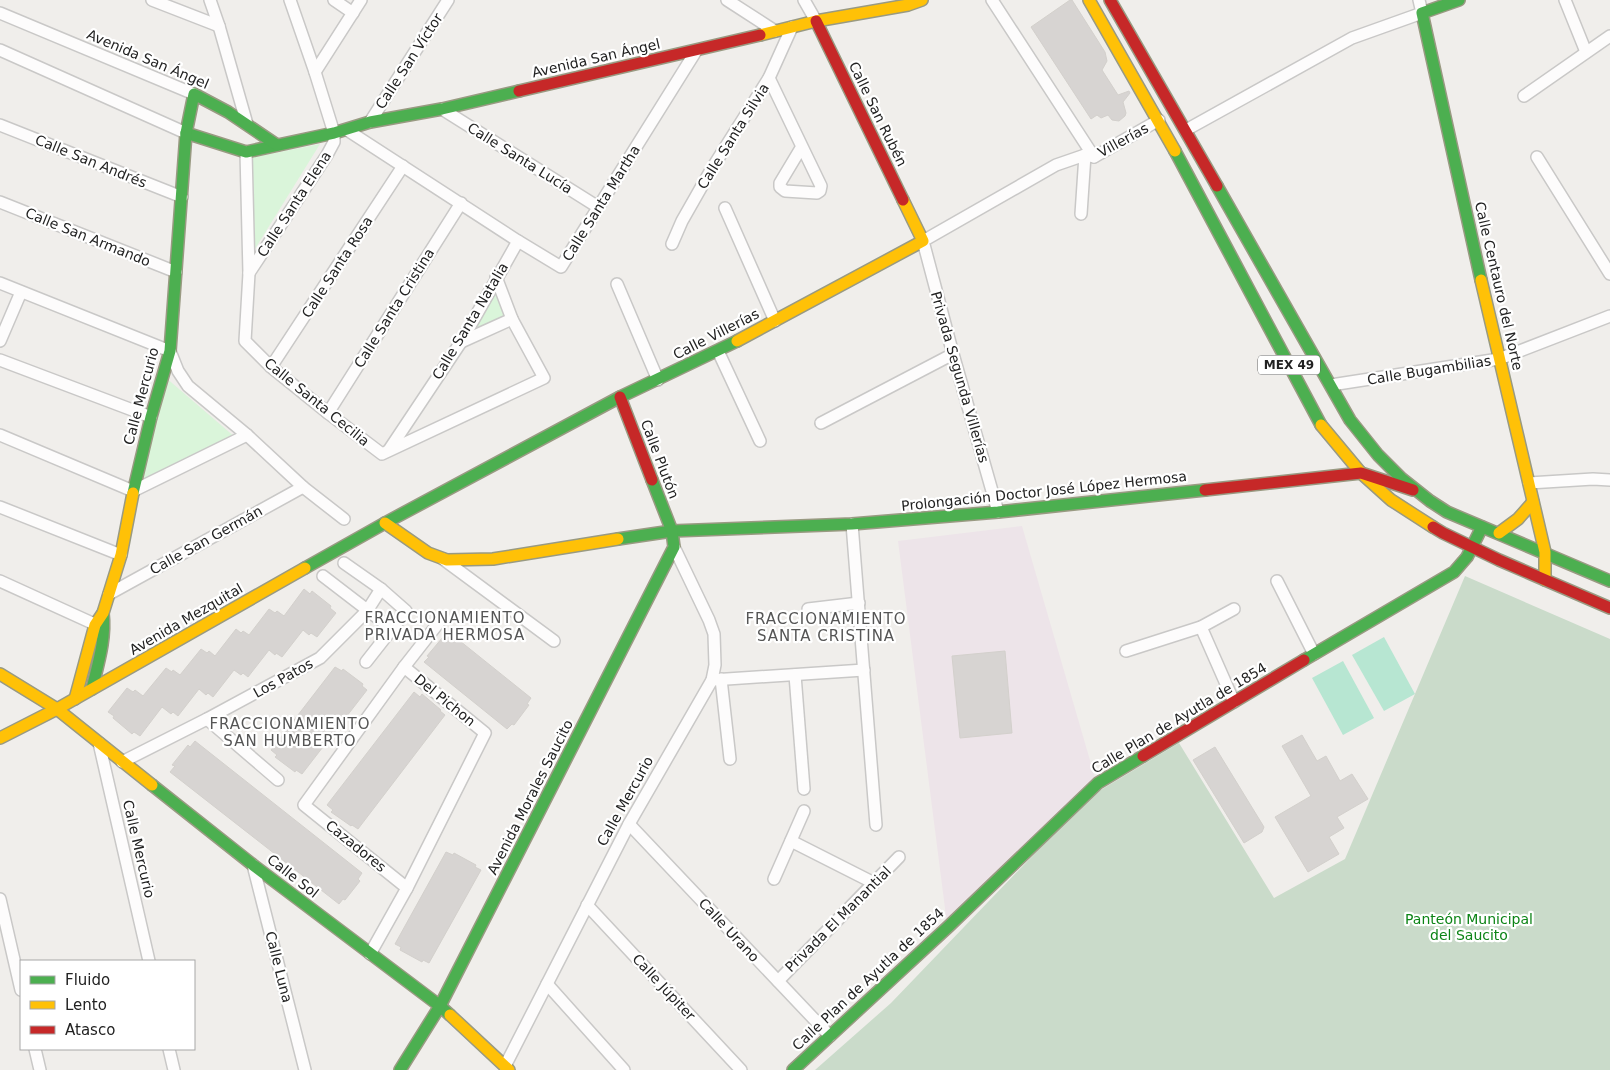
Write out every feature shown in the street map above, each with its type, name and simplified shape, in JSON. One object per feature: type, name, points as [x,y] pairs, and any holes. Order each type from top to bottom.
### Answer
[{"type":"main road","name":"Avenida San Ángel","points":[[246,152],[347,130],[370,122],[442,109],[696,51],[792,27],[908,5],[922,0]]},
{"type":"main road","name":"MEX 49","points":[[1089,0],[1159,120],[1322,427],[1361,474],[1391,500],[1443,533],[1472,548],[1610,608]]},
{"type":"main road","name":"MEX 49","points":[[1110,0],[1350,420],[1378,455],[1415,490],[1446,512],[1500,533],[1610,581]]},
{"type":"main road","points":[[1422,13],[1459,0]]},
{"type":"main road","name":"Calle Centauro del Norte","points":[[1422,13],[1545,552],[1545,580]]},
{"type":"main road","name":"Calle San Rubén","points":[[816,22],[923,241]]},
{"type":"main road","name":"Avenida San Ángel","points":[[194,94],[247,124],[260,136],[276,145]]},
{"type":"main road","name":"Calle Mercurio","points":[[75,699],[100,626],[121,555],[133,491],[170,350],[186,133],[194,94]]},
{"type":"main road","points":[[186,133],[246,152]]},
{"type":"main road","name":"Calle Villerías","points":[[384,523],[620,396],[718,351],[923,241]]},
{"type":"main road","name":"Calle Plutón","points":[[620,396],[672,531]]},
{"type":"main road","name":"Prolongación Doctor José López Hermosa","points":[[442,559],[493,558],[672,531],[852,524],[998,512],[1361,474],[1415,490]]},
{"type":"main road","points":[[1500,533],[1514,524],[1533,502]]},
{"type":"main road","points":[[384,523],[429,553],[442,559]]},
{"type":"main road","name":"Avenida Mezquital","points":[[0,738],[75,699],[384,523]]},
{"type":"main road","name":"Calle Plan de Ayutla de 1854","points":[[793,1070],[1098,783],[1463,566],[1482,527]]},
{"type":"main road","points":[[672,531],[674,547]]},
{"type":"main road","name":"Avenida Morales Saucito","points":[[400,1070],[440,1006],[674,547]]},
{"type":"main road","name":"Calle Mercurio","points":[[92,689],[100,626]]},
{"type":"main road","name":"Calle Sol","points":[[0,674],[57,709],[253,865],[440,1006],[507,1068]]},
{"type":"street","points":[[152,0],[219,26]]},
{"type":"street","points":[[210,0],[247,124]]},
{"type":"street","points":[[290,0],[334,133]]},
{"type":"street","points":[[334,0],[353,13]]},
{"type":"street","points":[[315,72],[361,0]]},
{"type":"street","name":"Calle San Víctor","points":[[370,122],[448,0]]},
{"type":"street","points":[[727,0],[775,31]]},
{"type":"street","name":"Calle San Rubén","points":[[804,0],[816,22]]},
{"type":"street","points":[[992,0],[1089,156],[1081,214]]},
{"type":"street","name":"Calle Centauro del Norte","points":[[1419,0],[1422,13]]},
{"type":"street","points":[[1564,0],[1586,52]]},
{"type":"street","name":"Avenida San Ángel","points":[[0,13],[194,94]]},
{"type":"street","points":[[1186,130],[1352,38],[1422,13]]},
{"type":"street","name":"Calle Santa Silvia","points":[[672,244],[682,221],[711,170],[769,78],[792,27]]},
{"type":"street","points":[[1524,96],[1610,36]]},
{"type":"street","points":[[0,50],[186,133]]},
{"type":"street","name":"Calle Santa Martha","points":[[347,130],[561,267],[696,51]]},
{"type":"street","points":[[769,78],[802,148]]},
{"type":"street","name":"Calle Santa Lucía","points":[[442,109],[598,207]]},
{"type":"street","name":"Villerías","points":[[1056,164],[1089,156],[1159,120]]},
{"type":"street","name":"Calle San Andrés","points":[[0,125],[182,197]]},
{"type":"street","name":"Calle Santa Elena","points":[[249,273],[327,155],[334,142],[334,133]]},
{"type":"street","name":"Calle Santa Cecilia","points":[[246,152],[249,273],[245,341],[271,367],[328,413],[382,454],[388,451]]},
{"type":"street","points":[[1536,157],[1610,274]]},
{"type":"street","name":"Calle Villerías","points":[[923,241],[1056,164]]},
{"type":"street","name":"Calle Santa Rosa","points":[[271,367],[403,166]]},
{"type":"street","name":"Calle San Armando","points":[[0,202],[176,272]]},
{"type":"street","name":"Calle Santa Cristina","points":[[328,413],[461,203]]},
{"type":"street","points":[[725,208],[775,321]]},
{"type":"street","name":"Calle Santa Natalia","points":[[388,451],[461,342],[518,241]]},
{"type":"street","name":"Privada Segunda Villerías","points":[[923,241],[998,512]]},
{"type":"street","points":[[388,451],[544,378],[512,319],[496,277]]},
{"type":"street","points":[[0,283],[170,350],[178,371],[188,386],[247,435],[303,487],[344,520]]},
{"type":"street","points":[[617,284],[658,380]]},
{"type":"street","points":[[0,341],[21,292]]},
{"type":"street","name":"Calle Bugambilias","points":[[1331,384],[1500,359],[1610,316]]},
{"type":"street","points":[[461,342],[512,319]]},
{"type":"street","points":[[718,351],[760,441]]},
{"type":"street","points":[[821,423],[953,354]]},
{"type":"street","points":[[0,360],[151,417]]},
{"type":"street","points":[[0,435],[133,491],[247,435]]},
{"type":"street","points":[[1529,482],[1610,480]]},
{"type":"street","name":"Calle San Germán","points":[[109,594],[303,487]]},
{"type":"street","points":[[0,508],[121,555]]},
{"type":"street","points":[[852,524],[876,825]]},
{"type":"street","name":"Calle Mercurio","points":[[507,1068],[547,984],[629,824],[717,680],[714,634],[674,547]]},
{"type":"street","points":[[442,559],[554,641]]},
{"type":"street","points":[[344,563],[381,589],[406,611],[366,662]]},
{"type":"street","points":[[323,576],[392,629]]},
{"type":"street","points":[[0,581],[100,626]]},
{"type":"street","points":[[1277,581],[1314,654]]},
{"type":"street","name":"Los Patos","points":[[122,762],[320,658],[367,611],[381,589]]},
{"type":"street","points":[[808,608],[858,603]]},
{"type":"street","points":[[1126,651],[1201,627],[1234,609]]},
{"type":"street","points":[[404,667],[440,621]]},
{"type":"street","points":[[1201,627],[1234,702]]},
{"type":"street","name":"Del Pichon","points":[[404,667],[485,733],[407,888]]},
{"type":"street","name":"Cazadores","points":[[404,667],[304,804],[407,888]]},
{"type":"street","points":[[730,759],[717,680],[864,670]]},
{"type":"street","points":[[795,675],[804,789]]},
{"type":"street","points":[[207,719],[278,780]]},
{"type":"street","name":"Calle Mercurio","points":[[99,743],[149,960]]},
{"type":"street","points":[[774,879],[804,811]]},
{"type":"street","name":"Calle Urano","points":[[629,824],[830,1036]]},
{"type":"street","points":[[791,841],[874,882]]},
{"type":"street","name":"Privada El Manantial","points":[[778,981],[899,858]]},
{"type":"street","name":"Calle Luna","points":[[253,865],[305,1070]]},
{"type":"street","points":[[370,954],[407,888]]},
{"type":"street","points":[[0,900],[20,986]]},
{"type":"street","name":"Calle Júpiter","points":[[587,905],[741,1070]]},
{"type":"street","points":[[547,984],[624,1070]]},
{"type":"street","points":[[35,1050],[40,1070]]},
{"type":"street","points":[[169,1050],[174,1070]]},
{"type":"shaded area","points":[[1022,526],[1096,781],[947,924],[898,541]]},
{"type":"green space","points":[[320,144],[253,252],[250,158]]},
{"type":"green space","points":[[496,282],[509,318],[468,337]]},
{"type":"green space","points":[[165,377],[236,438],[137,486]]},
{"type":"green space","name":"Panteón Municipal del Saucito","points":[[1465,576],[1610,639],[1610,1070],[815,1070],[891,1003],[1089,797],[1179,743],[1274,898],[1345,859]]},
{"type":"green space","points":[[1384,637],[1415,694],[1384,711],[1352,655]]},
{"type":"green space","points":[[1343,661],[1374,718],[1343,735],[1312,678]]},
{"type":"building","points":[[1072,0],[1105,52],[1107,61],[1102,70],[1118,95],[1129,91],[1130,93],[1123,102],[1125,116],[1119,121],[1112,120],[1108,115],[1101,118],[1097,115],[1091,119],[1031,27]]},
{"type":"building","points":[[304,589],[310,594],[312,591],[331,606],[330,608],[336,613],[317,637],[311,633],[309,635],[303,630],[282,657],[276,653],[275,655],[269,650],[248,677],[234,670],[213,697],[208,693],[206,695],[199,689],[178,716],[173,712],[171,714],[162,707],[140,736],[134,732],[132,734],[108,712],[127,688],[133,692],[135,690],[143,696],[166,668],[180,675],[201,649],[207,653],[209,651],[215,656],[236,629],[241,633],[243,631],[249,635],[269,609],[275,613],[277,611],[284,616]]},
{"type":"building","points":[[450,633],[531,698],[527,704],[529,705],[514,725],[512,724],[507,729],[424,662],[443,637],[445,639]]},
{"type":"building","points":[[1005,651],[1012,733],[960,738],[952,656]]},
{"type":"building","points":[[335,667],[342,671],[343,669],[363,684],[362,686],[367,690],[302,774],[296,770],[295,772],[275,757],[277,755],[271,750]]},
{"type":"building","points":[[414,692],[420,697],[422,694],[445,715],[358,829],[351,826],[331,812],[333,810],[327,805]]},
{"type":"building","points":[[1302,735],[1317,761],[1326,756],[1340,781],[1352,774],[1368,799],[1337,817],[1344,828],[1329,837],[1339,854],[1308,872],[1275,817],[1311,796],[1282,746]]},
{"type":"building","points":[[195,741],[362,873],[358,879],[360,881],[345,900],[343,899],[339,904],[170,772],[175,766],[172,765],[188,745],[190,747]]},
{"type":"building","points":[[1215,747],[1264,827],[1262,832],[1244,843],[1193,760]]},
{"type":"building","points":[[446,852],[453,855],[454,853],[476,865],[475,867],[481,870],[429,963],[423,960],[422,962],[400,950],[401,947],[395,944]]},
{"type":"traffic: fast","points":[[1459,0],[1422,13],[1481,280]]},
{"type":"traffic: fast","points":[[186,133],[246,152],[334,133],[370,122],[442,109],[519,91]]},
{"type":"traffic: fast","points":[[133,493],[151,417],[170,351],[186,133],[194,94],[228,112],[277,145]]},
{"type":"traffic: fast","points":[[1175,151],[1321,425]]},
{"type":"traffic: fast","points":[[1217,186],[1350,420],[1378,455],[1401,478],[1447,512],[1610,581]]},
{"type":"traffic: fast","points":[[305,568],[620,397],[737,341]]},
{"type":"traffic: fast","points":[[400,1070],[440,1006],[674,547],[672,531],[652,480]]},
{"type":"traffic: fast","points":[[618,539],[672,531],[852,524],[998,512],[1205,490]]},
{"type":"traffic: fast","points":[[1304,660],[1454,572],[1467,557],[1482,527]]},
{"type":"traffic: fast","points":[[92,689],[102,642],[103,613]]},
{"type":"traffic: fast","points":[[793,1070],[949,926],[1098,783],[1143,756]]},
{"type":"traffic: fast","points":[[152,785],[253,865],[450,1015]]},
{"type":"traffic: slow","points":[[760,35],[816,21],[908,5],[922,0]]},
{"type":"traffic: slow","points":[[1089,0],[1175,151]]},
{"type":"traffic: slow","points":[[737,341],[923,241],[903,200]]},
{"type":"traffic: slow","points":[[1481,280],[1545,552],[1545,580]]},
{"type":"traffic: slow","points":[[1321,425],[1361,473],[1391,500],[1433,527]]},
{"type":"traffic: slow","points":[[75,699],[95,625],[103,613],[121,555],[133,493]]},
{"type":"traffic: slow","points":[[1499,533],[1518,519],[1533,502]]},
{"type":"traffic: slow","points":[[385,523],[428,553],[447,560],[493,559],[618,539]]},
{"type":"traffic: slow","points":[[0,738],[57,709],[305,568]]},
{"type":"traffic: slow","points":[[0,674],[57,709],[152,785]]},
{"type":"traffic: slow","points":[[450,1015],[509,1070]]},
{"type":"traffic: jam","points":[[1110,0],[1217,186]]},
{"type":"traffic: jam","points":[[816,21],[903,200]]},
{"type":"traffic: jam","points":[[519,91],[760,35]]},
{"type":"traffic: jam","points":[[620,397],[652,480]]},
{"type":"traffic: jam","points":[[1205,490],[1361,473],[1413,490]]},
{"type":"traffic: jam","points":[[1433,527],[1499,560],[1610,608]]},
{"type":"traffic: jam","points":[[1143,756],[1304,660]]},
{"type":"district","name":"FRACCIONAMIENTO PRIVADA HERMOSA","points":[[445,626]]},
{"type":"district","name":"FRACCIONAMIENTO SANTA CRISTINA","points":[[826,628]]},
{"type":"district","name":"FRACCIONAMIENTO SAN HUMBERTO","points":[[290,732]]}]
